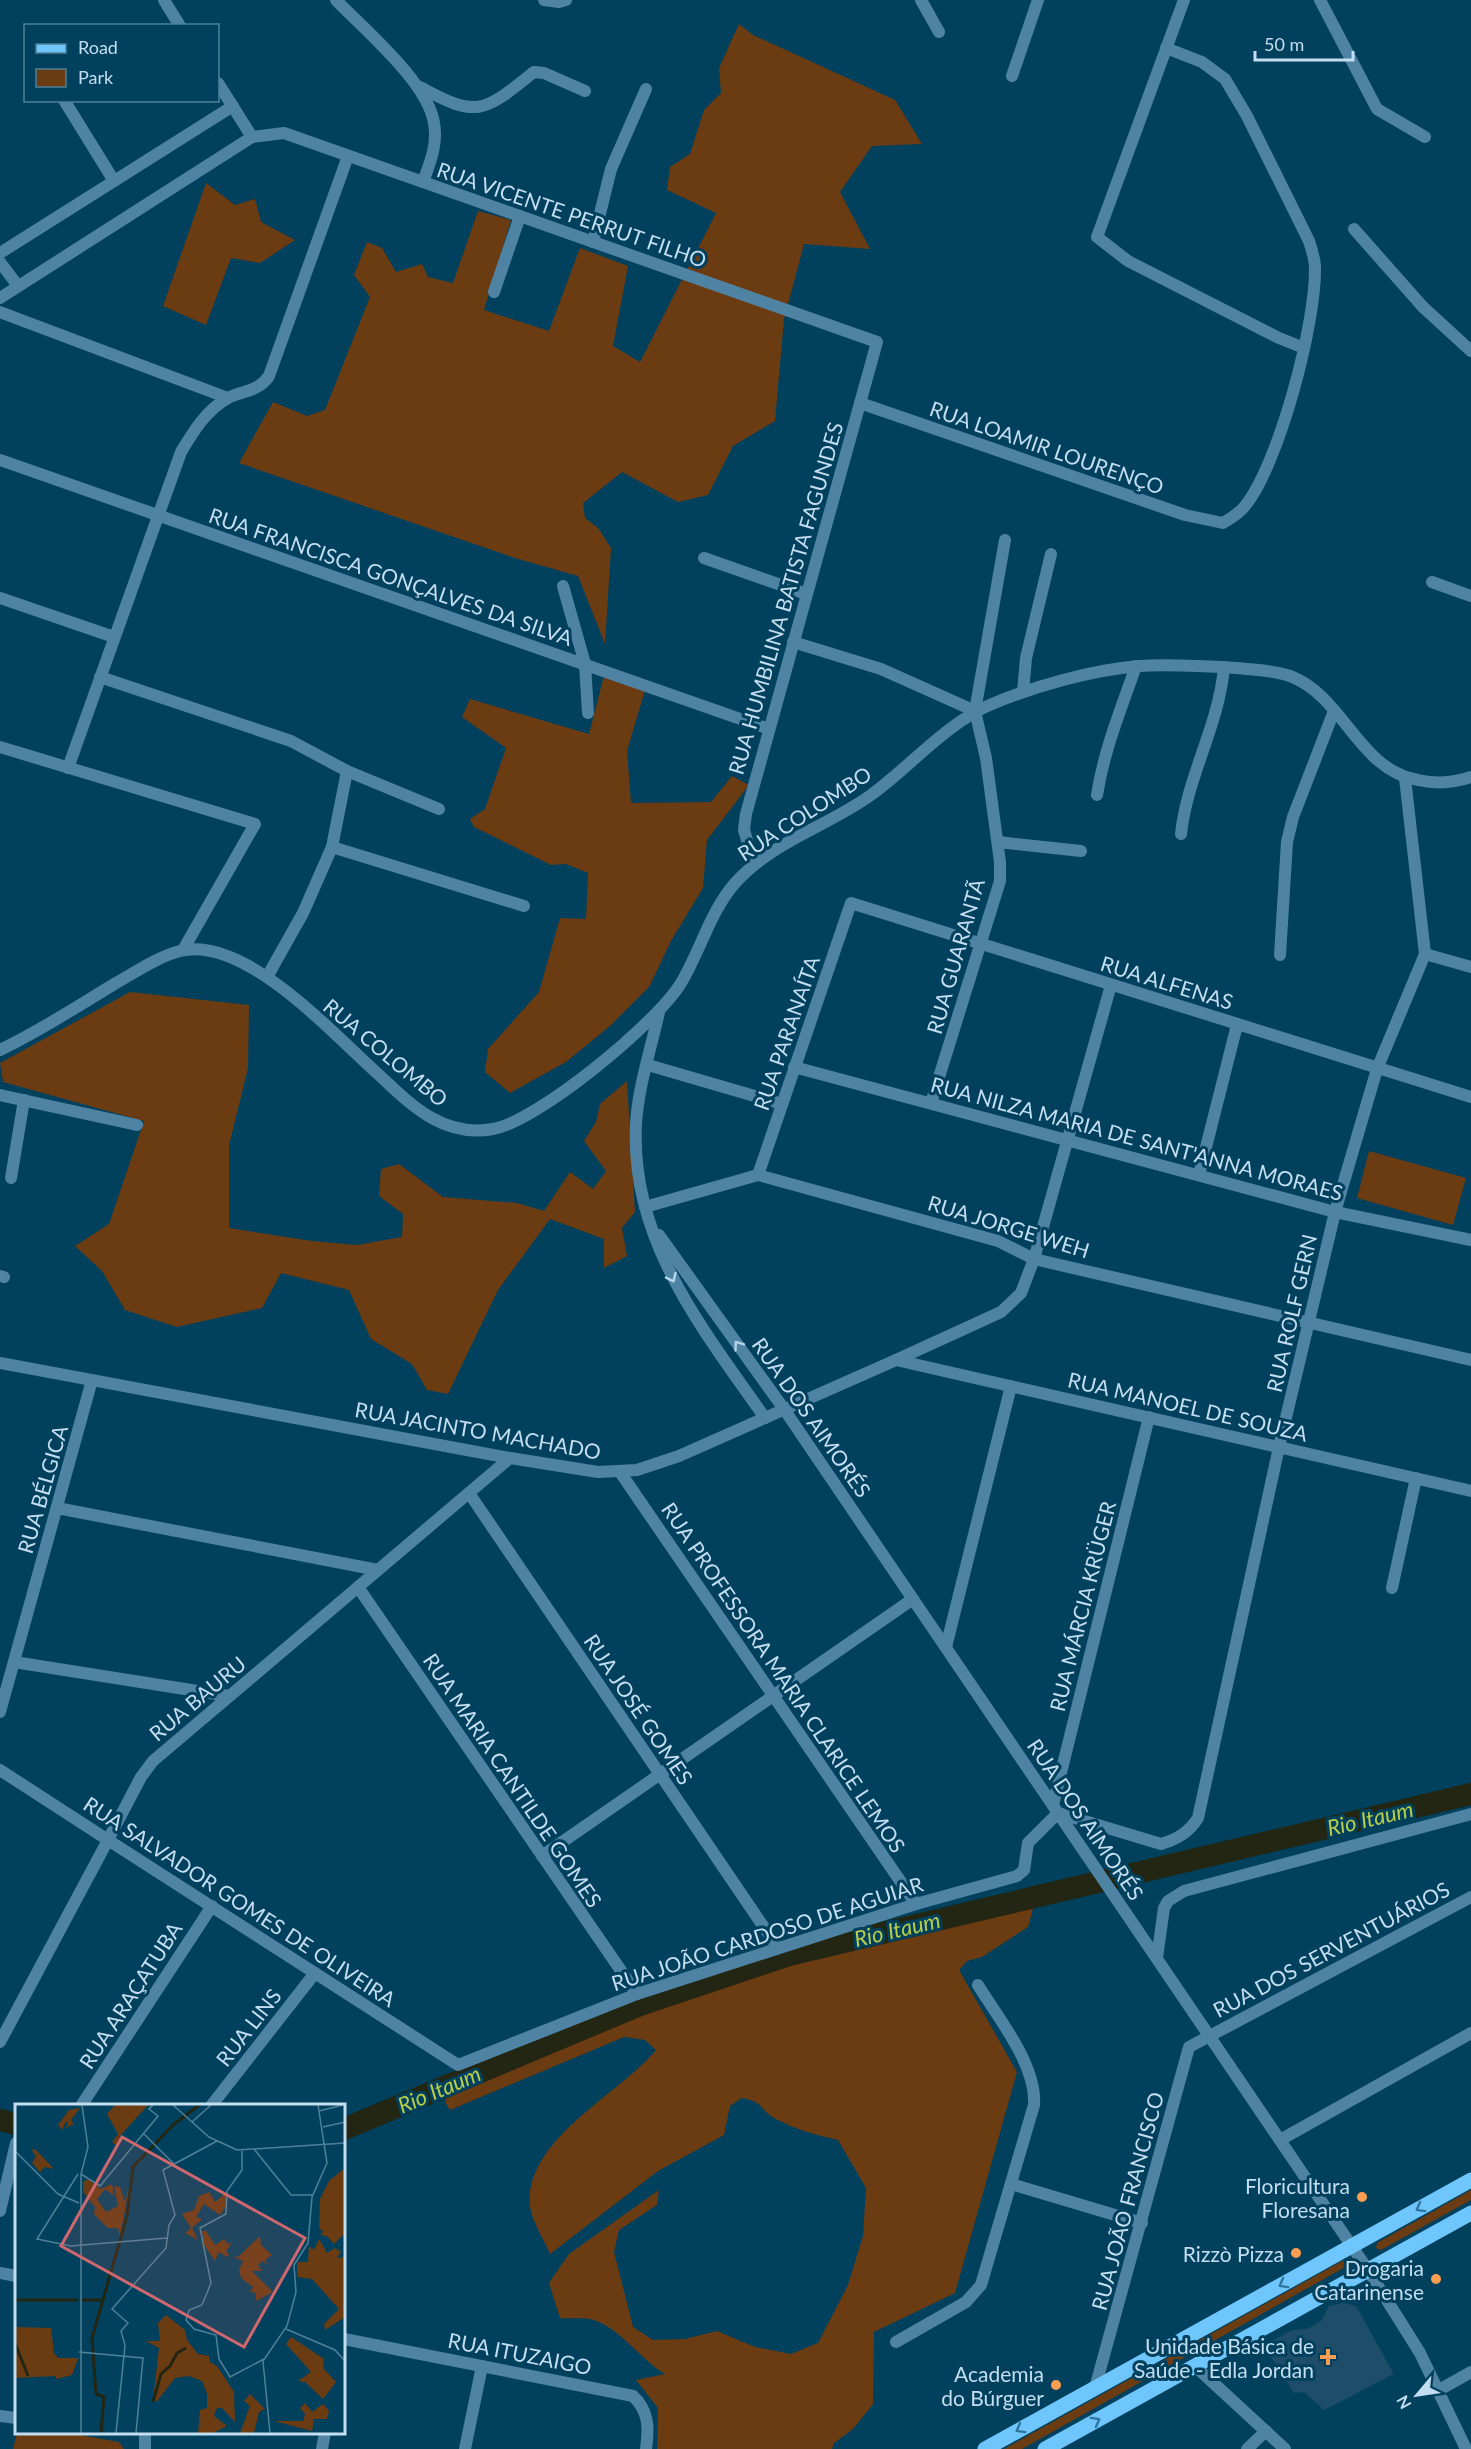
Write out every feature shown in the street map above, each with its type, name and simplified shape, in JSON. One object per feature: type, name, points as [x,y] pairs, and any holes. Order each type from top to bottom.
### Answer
[{"type":"main road","points":[[985,2449],[1471,2180]]},
{"type":"main road","points":[[1045,2449],[1471,2212]]},
{"type":"street","points":[[164,0],[179,24]]},
{"type":"street","points":[[336,0],[418,87],[430,109],[435,136],[434,150],[423,182]]},
{"type":"street","points":[[543,0],[560,2],[566,0]]},
{"type":"street","points":[[921,0],[939,32]]},
{"type":"street","points":[[1012,76],[1038,0]]},
{"type":"street","points":[[1166,48],[1202,62],[1225,79],[1247,116],[1309,241],[1315,270],[1304,348],[1279,338],[1128,261],[1097,237],[1166,48],[1184,0]]},
{"type":"street","points":[[1320,0],[1377,109],[1425,137]]},
{"type":"street","points":[[418,87],[451,104],[469,108],[499,100],[534,72],[544,73],[585,92]]},
{"type":"street","points":[[0,298],[252,137],[219,85]]},
{"type":"street","points":[[593,242],[611,169],[646,89]]},
{"type":"street","points":[[65,102],[114,181]]},
{"type":"street","points":[[0,253],[233,106]]},
{"type":"street","name":"RUA VICENTE PERRUT FILHO","points":[[252,137],[284,133],[877,342]]},
{"type":"street","points":[[68,768],[174,469],[194,429],[212,410],[228,398],[262,385],[268,376],[348,156]]},
{"type":"street","points":[[494,292],[520,216]]},
{"type":"street","points":[[1354,229],[1423,307],[1471,351]]},
{"type":"street","points":[[0,262],[18,286]]},
{"type":"street","points":[[0,312],[228,398]]},
{"type":"street","name":"RUA HUMBILINA BATISTA FAGUNDES","points":[[754,864],[744,830],[746,814],[877,342]]},
{"type":"street","name":"RUA LOAMIR LOURENÇO","points":[[860,403],[1185,515],[1223,523],[1244,507],[1265,469],[1288,405],[1304,348]]},
{"type":"street","name":"RUA FRANCISCA GONÇALVES DA SILVA","points":[[0,460],[769,729]]},
{"type":"street","points":[[793,642],[881,669],[975,711],[1005,540]]},
{"type":"street","points":[[1023,692],[1026,658],[1051,554]]},
{"type":"street","points":[[704,558],[807,594]]},
{"type":"street","points":[[1432,582],[1471,596]]},
{"type":"street","points":[[563,586],[585,664],[588,713]]},
{"type":"street","points":[[0,598],[114,637]]},
{"type":"street","points":[[1098,795],[1107,749],[1136,666]]},
{"type":"street","name":"RUA COLOMBO","points":[[0,1050],[146,966],[183,950],[206,949],[221,952],[250,964],[416,1109],[440,1124],[468,1131],[499,1129],[530,1114],[625,1043],[658,1012],[679,986],[724,896],[754,864],[870,795],[975,711],[1023,692],[1136,666],[1270,671],[1296,678],[1322,697],[1385,768],[1406,778],[1447,783],[1471,777]]},
{"type":"street","points":[[1181,834],[1184,811],[1220,694],[1224,668]]},
{"type":"street","points":[[100,677],[291,741],[347,771],[439,809]]},
{"type":"street","name":"RUA GUARANTÃ","points":[[931,1103],[1000,881],[998,842],[986,758],[975,711]]},
{"type":"street","points":[[1281,955],[1287,842],[1293,817],[1334,711]]},
{"type":"street","points":[[0,747],[255,824],[183,950]]},
{"type":"street","points":[[267,977],[303,913],[332,847],[347,771]]},
{"type":"street","name":"RUA ROLF GERN","points":[[1056,1809],[1161,1844],[1182,1835],[1198,1818],[1279,1447],[1335,1212],[1377,1069],[1425,954],[1406,778]]},
{"type":"street","points":[[998,842],[1081,851]]},
{"type":"street","points":[[332,847],[524,906]]},
{"type":"street","name":"RUA ALFENAS","points":[[851,903],[1471,1097]]},
{"type":"street","name":"RUA PARANAÍTA","points":[[758,1175],[851,903]]},
{"type":"street","points":[[1425,954],[1471,967]]},
{"type":"street","name":"RUA JACINTO MACHADO","points":[[0,1363],[574,1470],[620,1472],[679,1456],[1001,1312],[1021,1293],[1034,1259],[1111,985]]},
{"type":"street","name":"RUA DOS AIMORÉS","points":[[658,1012],[648,1065],[639,1096],[636,1124],[636,1155],[645,1207],[672,1280],[687,1306],[765,1418]]},
{"type":"street","points":[[1199,1175],[1237,1025]]},
{"type":"street","points":[[648,1065],[782,1104]]},
{"type":"street","name":"RUA NILZA MARIA DE SANT'ANNA MORAES","points":[[794,1067],[1335,1212],[1471,1240]]},
{"type":"street","points":[[0,1095],[137,1125]]},
{"type":"street","points":[[11,1178],[24,1100]]},
{"type":"street","points":[[645,1207],[758,1175]]},
{"type":"street","name":"RUA JORGE WEH","points":[[758,1175],[998,1241],[1034,1259],[1471,1360]]},
{"type":"street","name":"RUA DOS AIMORÉS","points":[[651,1224],[784,1409],[1368,2270],[1420,2353],[1466,2449]]},
{"type":"street","name":"RUA MANOEL DE SOUZA","points":[[896,1360],[1471,1491]]},
{"type":"street","name":"RUA BÉLGICA","points":[[0,1712],[92,1380]]},
{"type":"street","points":[[946,1647],[1011,1386]]},
{"type":"street","name":"RUA MÁRCIA KRÜGER","points":[[1056,1809],[1149,1417]]},
{"type":"street","name":"RUA BAURU","points":[[0,2042],[146,1769],[510,1458]]},
{"type":"street","name":"RUA PROFESSORA MARIA CLARICE LEMOS","points":[[620,1472],[916,1904]]},
{"type":"street","points":[[1392,1588],[1416,1478]]},
{"type":"street","name":"RUA JOSÉ GOMES","points":[[469,1493],[778,1948]]},
{"type":"street","points":[[57,1508],[378,1569]]},
{"type":"street","name":"RUA MARIA CANTILDE GOMES","points":[[358,1587],[637,1994]]},
{"type":"street","points":[[542,1856],[913,1599]]},
{"type":"street","points":[[14,1662],[229,1696]]},
{"type":"street","name":"RUA SALVADOR GOMES DE OLIVEIRA","points":[[0,1770],[458,2065]]},
{"type":"street","name":"RUA JOÃO CARDOSO DE AGUIAR","points":[[458,2065],[637,1994],[916,1904],[1017,1876],[1024,1870],[1028,1843],[1056,1809]]},
{"type":"street","points":[[1157,1958],[1164,1908],[1168,1901],[1184,1891],[1471,1814]]},
{"type":"street","name":"RUA DOS SERVENTUÁRIOS","points":[[1210,2036],[1471,1897]]},
{"type":"street","name":"RUA ARAÇATUBA","points":[[82,2104],[212,1906]]},
{"type":"street","name":"RUA LINS","points":[[213,2104],[315,1973]]},
{"type":"street","points":[[896,2342],[974,2296],[981,2285],[1034,2105],[1035,2092],[1026,2065],[978,1985]]},
{"type":"street","points":[[1280,2140],[1471,2033]]},
{"type":"street","name":"RUA JOÃO FRANCISCO","points":[[1095,2388],[1189,2047],[1210,2036]]},
{"type":"street","points":[[0,2211],[15,2147]]},
{"type":"street","points":[[1011,2184],[1142,2223]]},
{"type":"street","points":[[0,2273],[15,2276]]},
{"type":"street","name":"RUA ITUZAIGO","points":[[345,2339],[633,2396],[640,2403],[648,2420],[646,2449]]},
{"type":"street","points":[[465,2449],[482,2366]]},
{"type":"street","points":[[1195,2366],[1286,2449]]},
{"type":"street","points":[[1439,2390],[1471,2372]]},
{"type":"street","points":[[0,2416],[15,2418]]},
{"type":"street","points":[[1247,2449],[1266,2432]]},
{"type":"street","points":[[145,2449],[147,2434]]},
{"type":"street","points":[[322,2449],[325,2434]]},
{"type":"shaded area","name":"Unidade Básica de Saúde - Edla Jordan","points":[[1343,2303],[1356,2306],[1394,2374],[1324,2410],[1304,2392],[1294,2393],[1264,2346],[1292,2330],[1307,2329],[1321,2321],[1329,2306]]},
{"type":"green space","points":[[739,24],[753,35],[895,100],[922,144],[872,146],[840,192],[870,249],[804,244],[784,319],[775,421],[733,446],[708,495],[678,502],[622,472],[583,503],[585,518],[598,528],[611,548],[605,644],[578,576],[515,558],[239,463],[273,402],[307,416],[325,410],[370,297],[354,275],[367,242],[382,248],[396,272],[422,264],[428,277],[453,283],[478,211],[511,220],[484,310],[549,331],[580,248],[628,266],[613,346],[640,362],[716,213],[667,190],[670,167],[690,154],[704,110],[721,93],[719,68]]},
{"type":"green space","points":[[206,183],[235,205],[255,199],[261,222],[295,240],[260,263],[231,258],[206,325],[163,306]]},
{"type":"green space","points":[[604,676],[645,690],[627,751],[631,803],[711,802],[732,776],[749,785],[707,840],[703,888],[671,941],[649,987],[610,1026],[566,1062],[510,1093],[485,1072],[488,1049],[539,992],[560,918],[586,919],[588,873],[566,864],[551,865],[474,827],[470,819],[485,809],[506,748],[462,717],[470,699],[589,734]]},
{"type":"green space","points":[[130,992],[249,1005],[248,1068],[229,1145],[229,1228],[312,1241],[357,1245],[402,1237],[403,1214],[379,1196],[381,1169],[399,1164],[443,1197],[517,1203],[544,1211],[570,1172],[593,1189],[606,1171],[584,1141],[596,1122],[600,1104],[627,1081],[635,1212],[622,1228],[627,1256],[604,1268],[604,1239],[550,1219],[498,1290],[448,1394],[427,1390],[412,1364],[371,1339],[349,1290],[281,1273],[262,1308],[177,1327],[125,1310],[102,1271],[75,1246],[109,1224],[144,1121],[3,1082],[0,1063]]},
{"type":"green space","points":[[1369,1151],[1466,1178],[1453,1225],[1357,1198]]},
{"type":"green space","points":[[1034,1905],[1028,1927],[982,1957],[967,1961],[959,1970],[1017,2072],[955,2293],[874,2332],[873,2404],[853,2429],[834,2443],[832,2449],[657,2449],[658,2408],[636,2380],[665,2374],[604,2325],[590,2319],[560,2318],[549,2283],[569,2254],[659,2190],[657,2205],[619,2230],[614,2252],[633,2327],[653,2340],[685,2339],[717,2331],[755,2347],[791,2354],[818,2343],[848,2285],[863,2236],[866,2188],[838,2140],[791,2126],[771,2116],[755,2102],[742,2098],[730,2106],[724,2135],[658,2171],[550,2254],[530,2207],[532,2183],[542,2161],[557,2140],[576,2120],[640,2067],[656,2050],[645,2040],[624,2037],[450,2110],[446,2104],[445,2093],[641,2009],[768,1967],[856,1942],[997,1911],[1002,1915]]},
{"type":"green space","points":[[1471,2190],[1471,2200],[1381,2250],[1376,2248],[1377,2243]]},
{"type":"green space","points":[[1344,2260],[1348,2261],[1347,2266],[1022,2449],[1004,2449]]},
{"type":"green space","points":[[17,2434],[74,2434],[119,2442],[124,2449],[13,2449]]},
{"type":"waterway","name":"Rio Itaum","points":[[345,2129],[640,2005],[789,1955],[1471,1794]]},
{"type":"waterway","name":"Rio Itaum","points":[[0,2120],[15,2124]]},
{"type":"place","name":"Floricultura Floresana","points":[[1362,2197]]},
{"type":"place","name":"Rizzò Pizza","points":[[1296,2253]]},
{"type":"place","name":"Drogaria Catarinense","points":[[1436,2279]]},
{"type":"place","name":"Unidade Básica de Saúde - Edla Jordan","points":[[1328,2357]]},
{"type":"place","name":"Academia do Búrguer","points":[[1056,2385]]}]
